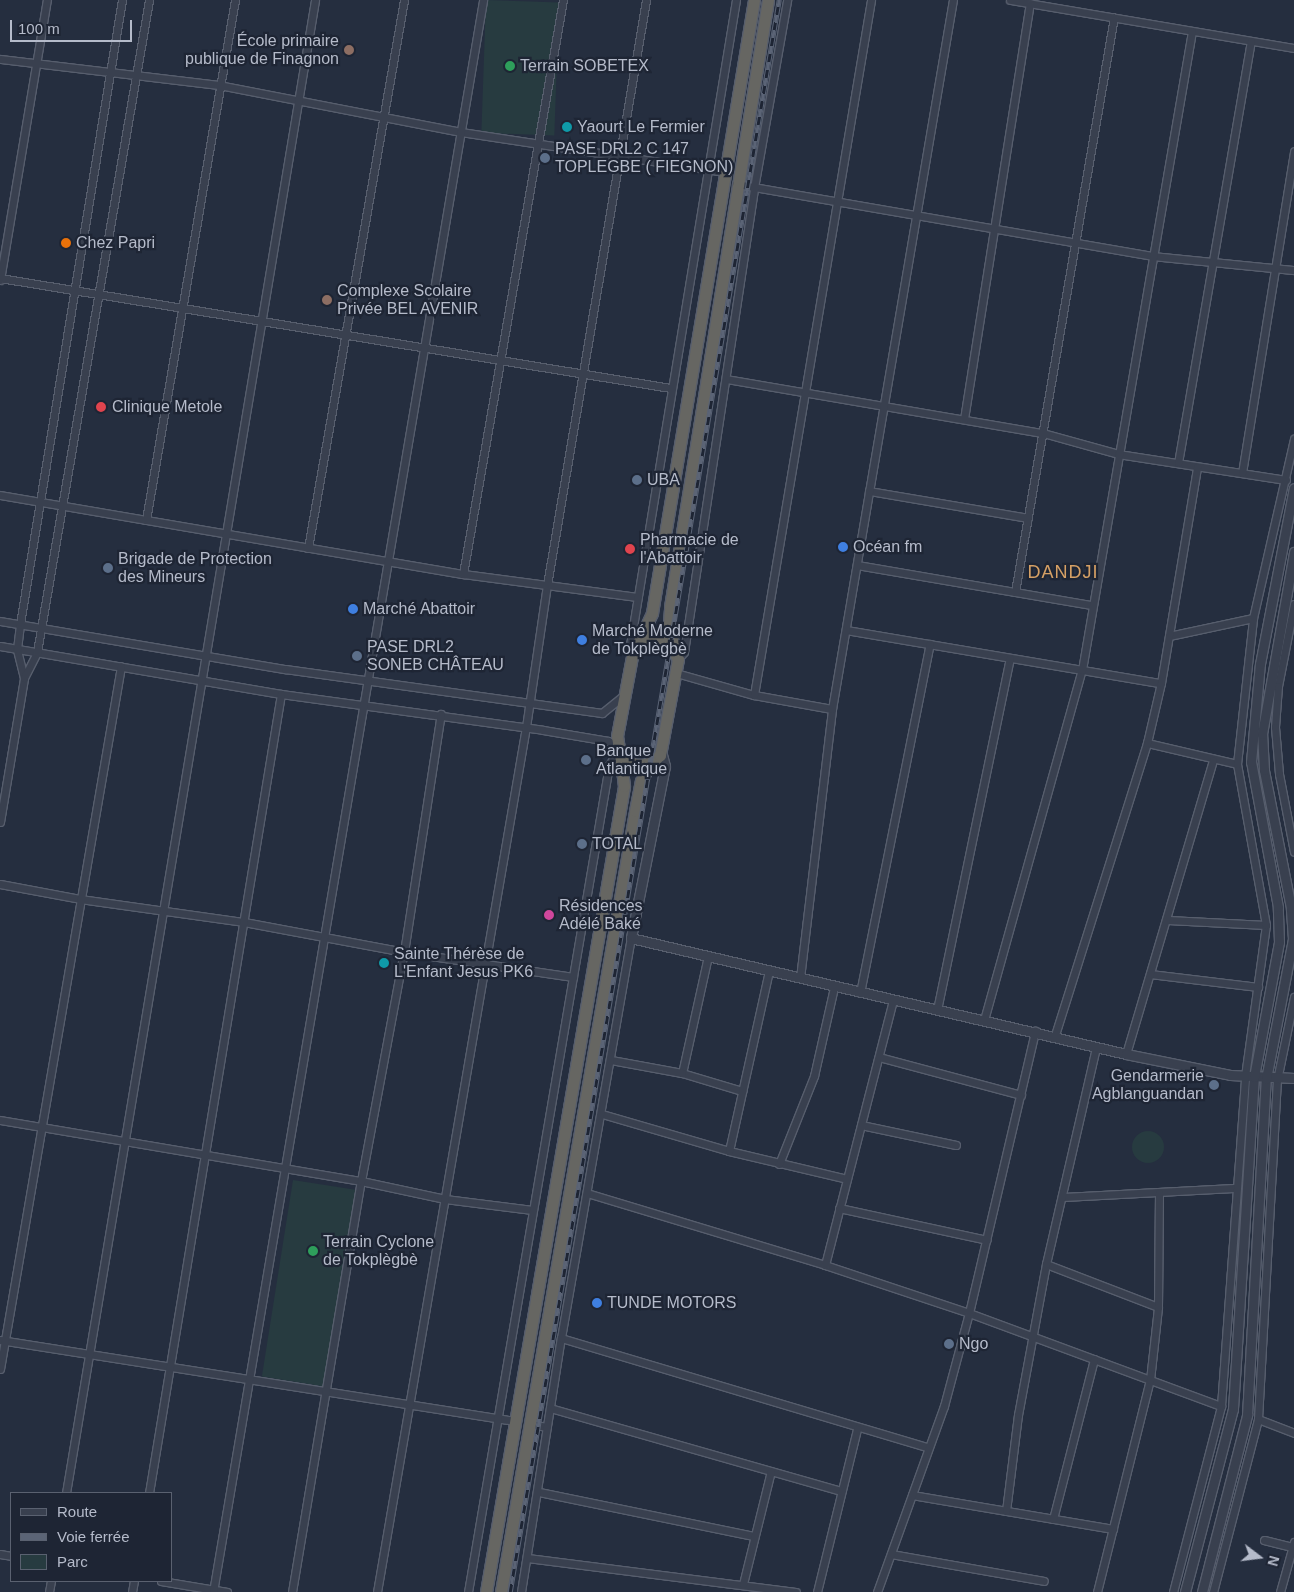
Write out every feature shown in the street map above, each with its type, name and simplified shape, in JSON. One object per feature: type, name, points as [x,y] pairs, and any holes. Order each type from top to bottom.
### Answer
[{"type":"highway","points":[[486,1592],[624,786],[618,750],[623,696],[630,658],[652,613],[754,0]]},
{"type":"highway","points":[[501,1592],[638,789],[651,762],[661,751],[676,673],[676,654],[668,623],[670,607],[736,184],[768,0]]},
{"type":"highway","points":[[638,641],[649,636],[659,637],[676,654]]},
{"type":"highway","points":[[618,750],[634,764],[651,762]]},
{"type":"street","points":[[47,0],[0,279],[670,388]]},
{"type":"street","points":[[24,678],[17,649],[20,624],[76,291],[108,71],[122,0]]},
{"type":"street","points":[[0,822],[24,678],[38,652],[98,294],[138,75],[149,0]]},
{"type":"street","points":[[146,520],[235,0]]},
{"type":"street","points":[[66,1492],[165,912],[315,0]]},
{"type":"street","points":[[308,548],[404,0]]},
{"type":"street","points":[[213,1591],[386,561],[483,0]]},
{"type":"street","points":[[463,574],[540,144],[563,0]]},
{"type":"street","points":[[377,1592],[526,727],[546,585],[646,0]]},
{"type":"street","points":[[630,658],[630,632],[736,0]]},
{"type":"street","points":[[676,654],[684,652],[754,188],[787,0]]},
{"type":"street","points":[[754,695],[807,391],[871,0]]},
{"type":"street","points":[[800,978],[832,709],[869,491],[886,405],[953,0]]},
{"type":"street","points":[[1010,0],[1054,4],[1114,18],[1294,48]]},
{"type":"street","points":[[964,419],[1030,3]]},
{"type":"street","points":[[1016,592],[1114,18]]},
{"type":"street","points":[[984,1020],[1082,670],[1192,31]]},
{"type":"street","points":[[1178,463],[1251,41]]},
{"type":"street","points":[[0,60],[36,66],[108,71],[219,85],[461,132],[621,154],[706,171],[725,172]]},
{"type":"street","points":[[1242,473],[1294,151]]},
{"type":"street","points":[[736,184],[1153,256],[1294,270]]},
{"type":"street","points":[[726,379],[807,391],[1043,433],[1118,454],[1286,480]]},
{"type":"street","points":[[1173,1592],[1221,1406],[1236,1188],[1266,925],[1237,764],[1253,618],[1294,439]]},
{"type":"street","points":[[1055,1035],[1147,743],[1161,683],[1197,467]]},
{"type":"street","points":[[1185,1592],[1233,1408],[1249,1077],[1279,942],[1278,907],[1251,762],[1253,722],[1266,626],[1294,488]]},
{"type":"street","points":[[869,491],[1028,518]]},
{"type":"street","points":[[0,496],[463,574],[637,597]]},
{"type":"street","points":[[1202,1592],[1247,1415],[1266,1079],[1293,939],[1291,908],[1264,770],[1262,734],[1294,552]]},
{"type":"street","points":[[856,565],[1092,605]]},
{"type":"street","points":[[1294,604],[1278,686],[1275,727],[1290,811],[1294,852]]},
{"type":"street","points":[[1169,636],[1253,618]]},
{"type":"street","points":[[0,621],[207,656],[530,700],[602,713],[623,696]]},
{"type":"street","points":[[846,630],[1161,683]]},
{"type":"street","points":[[860,993],[930,644]]},
{"type":"street","points":[[0,646],[281,694],[441,714],[598,739],[618,750],[609,765],[468,1592]]},
{"type":"street","points":[[937,1010],[1010,658]]},
{"type":"street","points":[[0,1369],[2,1341],[42,1127],[120,666]]},
{"type":"street","points":[[676,673],[754,695],[832,709]]},
{"type":"street","points":[[148,1492],[281,694]]},
{"type":"street","points":[[292,1592],[361,1181],[404,952],[441,714]]},
{"type":"street","points":[[1147,743],[1213,761],[1237,764]]},
{"type":"street","points":[[521,1592],[561,1338],[602,1114],[631,938],[665,766],[661,751]]},
{"type":"street","points":[[1126,1054],[1168,920],[1213,761]]},
{"type":"street","points":[[0,884],[80,900],[244,922],[404,952],[573,977]]},
{"type":"street","points":[[1168,920],[1266,925]]},
{"type":"street","points":[[631,938],[893,1001],[1055,1035],[1126,1054],[1249,1077],[1277,1080],[1294,1078]]},
{"type":"street","points":[[682,1073],[708,956]]},
{"type":"street","points":[[729,1151],[769,970]]},
{"type":"street","points":[[1150,974],[1258,987]]},
{"type":"street","points":[[779,1164],[814,1076],[834,987]]},
{"type":"street","points":[[1213,1592],[1241,1493],[1258,1419],[1277,1080],[1294,997]]},
{"type":"street","points":[[825,1265],[893,1001]]},
{"type":"street","points":[[877,1592],[912,1495],[926,1447],[944,1406],[987,1240],[1034,1031]]},
{"type":"street","points":[[1006,1511],[1046,1264],[1096,1047]]},
{"type":"street","points":[[879,1057],[1021,1095]]},
{"type":"street","points":[[611,1060],[682,1073],[742,1091]]},
{"type":"street","points":[[602,1114],[729,1151],[846,1179]]},
{"type":"street","points":[[0,1120],[361,1181],[445,1199],[532,1210]]},
{"type":"street","points":[[861,1125],[956,1145]]},
{"type":"street","points":[[1062,1197],[1236,1188]]},
{"type":"street","points":[[587,1193],[825,1265],[969,1313],[1221,1406]]},
{"type":"street","points":[[1097,1592],[1150,1380],[1158,1307],[1159,1193]]},
{"type":"street","points":[[839,1208],[987,1240]]},
{"type":"street","points":[[1046,1264],[1158,1307]]},
{"type":"street","points":[[561,1338],[857,1429],[926,1447]]},
{"type":"street","points":[[2,1341],[515,1421]]},
{"type":"street","points":[[1054,1519],[1094,1359]]},
{"type":"street","points":[[550,1408],[841,1491]]},
{"type":"street","points":[[1258,1419],[1294,1433]]},
{"type":"street","points":[[530,1424],[547,1427]]},
{"type":"street","points":[[817,1592],[857,1429]]},
{"type":"street","points":[[743,1584],[771,1471]]},
{"type":"street","points":[[1228,1490],[1241,1493]]},
{"type":"street","points":[[538,1492],[754,1536]]},
{"type":"street","points":[[912,1495],[1113,1529]]},
{"type":"street","points":[[1264,1540],[1293,1545],[1280,1592]]},
{"type":"street","points":[[891,1554],[1044,1582]]},
{"type":"street","points":[[526,1558],[796,1592]]},
{"type":"street","points":[[166,1582],[227,1592]]},
{"type":"green space","name":"Terrain SOBETEX","points":[[486,0],[559,3],[554,135],[481,133]]},
{"type":"green space","points":[[1148,1131],[1159,1136],[1164,1147],[1159,1158],[1148,1163],[1137,1158],[1132,1147],[1137,1136]]},
{"type":"green space","name":"Terrain Cyclone de Tokplègbè","points":[[293,1180],[355,1190],[324,1386],[262,1377]]},
{"type":"railway","points":[[510,1592],[779,0]]},
{"type":"place","name":"École primaire publique de Finagnon","points":[[349,50]]},
{"type":"place","name":"Terrain SOBETEX","points":[[510,66]]},
{"type":"place","name":"Yaourt Le Fermier","points":[[567,127]]},
{"type":"place","name":"PASE DRL2 C 147 TOPLEGBE ( FIEGNON)","points":[[545,158]]},
{"type":"place","name":"Chez Papri","points":[[66,243]]},
{"type":"place","name":"Complexe Scolaire Privée BEL AVENIR","points":[[327,300]]},
{"type":"place","name":"Clinique Metole","points":[[101,407]]},
{"type":"place","name":"UBA","points":[[637,480]]},
{"type":"place","name":"Océan fm","points":[[843,547]]},
{"type":"place","name":"Pharmacie de l'Abattoir","points":[[630,549]]},
{"type":"place","name":"Brigade de Protection des Mineurs","points":[[108,568]]},
{"type":"place","name":"Marché Abattoir","points":[[353,609]]},
{"type":"place","name":"Marché Moderne de Tokplègbè","points":[[582,640]]},
{"type":"place","name":"PASE DRL2 SONEB CHÂTEAU","points":[[357,656]]},
{"type":"place","name":"Banque Atlantique","points":[[586,760]]},
{"type":"place","name":"TOTAL","points":[[582,844]]},
{"type":"place","name":"Résidences Adélé Baké","points":[[549,915]]},
{"type":"place","name":"Sainte Thérèse de L'Enfant Jesus PK6","points":[[384,963]]},
{"type":"place","name":"Gendarmerie Agblanguandan","points":[[1214,1085]]},
{"type":"place","name":"Terrain Cyclone de Tokplègbè","points":[[313,1251]]},
{"type":"place","name":"TUNDE MOTORS","points":[[597,1303]]},
{"type":"place","name":"Ngo","points":[[949,1344]]},
{"type":"district","name":"DANDJI","points":[[1063,572]]}]
